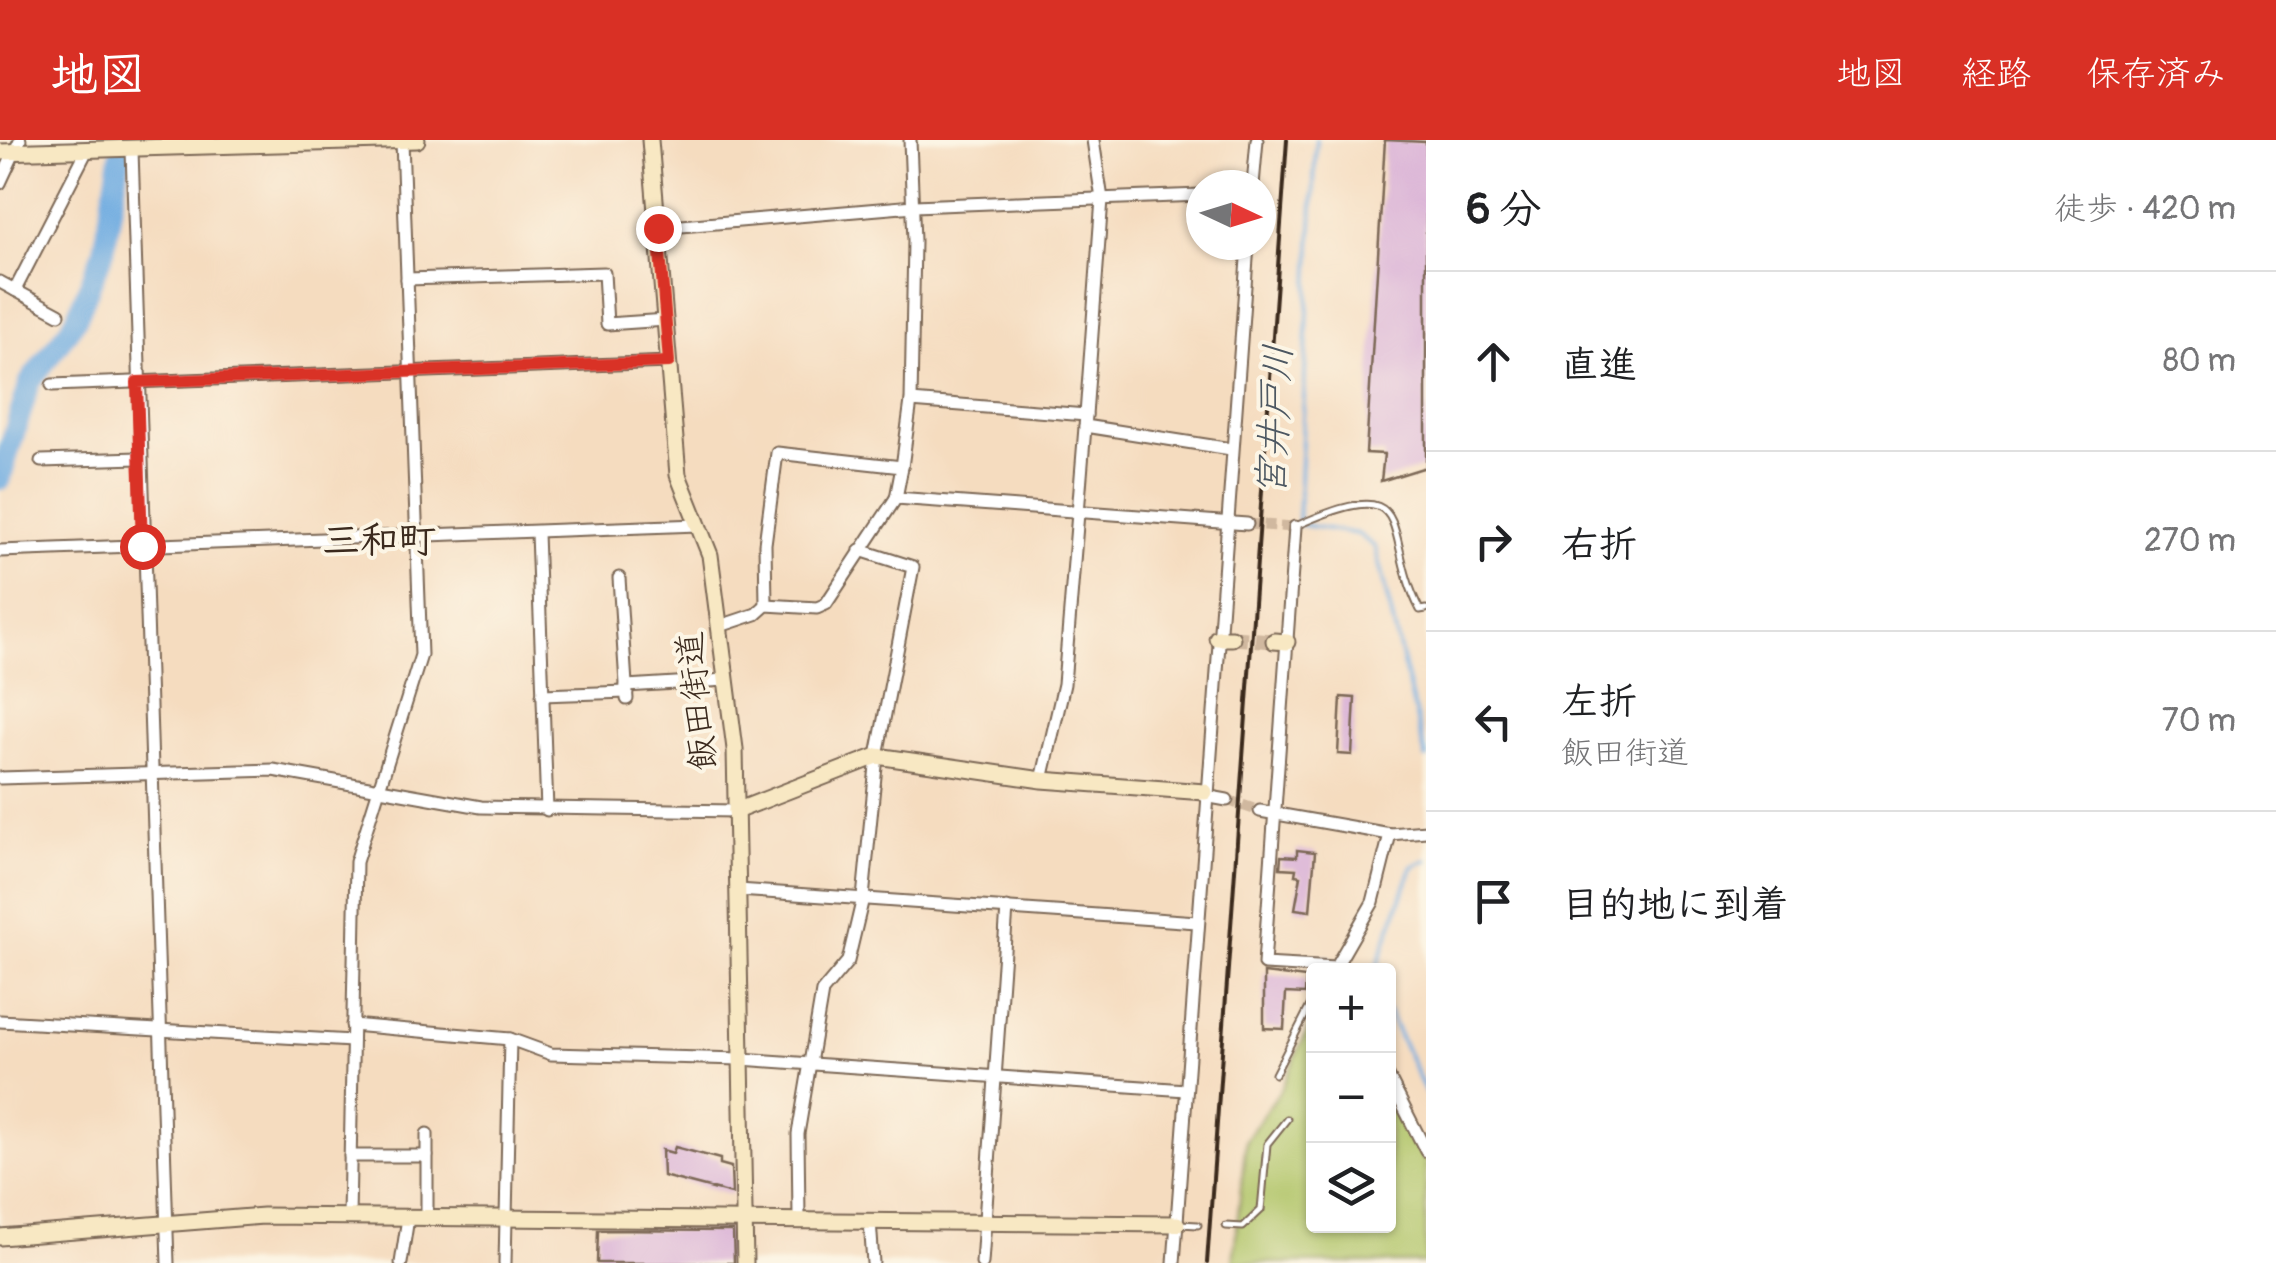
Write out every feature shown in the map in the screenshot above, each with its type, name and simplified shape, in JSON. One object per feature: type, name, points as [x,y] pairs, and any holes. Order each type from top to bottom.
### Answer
[{"type":"street","points":[[349,1217],[356,862],[421,655],[402,140]]},
{"type":"street","points":[[0,183],[12,148],[86,152],[417,140]]},
{"type":"street","name":"飯田街道","points":[[650,140],[678,475],[710,554],[735,749],[745,1263]]},
{"type":"street","points":[[720,626],[756,614],[766,605],[818,608],[826,604],[896,498],[911,400],[914,206],[910,140]]},
{"type":"street","points":[[1042,780],[1064,684],[1086,421],[1102,199],[1092,140]]},
{"type":"street","points":[[1254,170],[1257,140]]},
{"type":"street","points":[[132,150],[168,1263]]},
{"type":"street","points":[[15,290],[86,152]]},
{"type":"street","points":[[658,228],[914,206],[1186,196]]},
{"type":"street","points":[[1174,1263],[1205,794],[1224,638],[1226,522],[1247,260]]},
{"type":"street","points":[[407,280],[604,273],[607,324],[666,320]]},
{"type":"street","points":[[0,282],[59,314]]},
{"type":"street","points":[[52,385],[669,362]]},
{"type":"street","points":[[911,400],[1086,421],[1231,449]]},
{"type":"street","points":[[766,605],[765,544],[777,453],[902,466]]},
{"type":"street","points":[[41,461],[139,458]]},
{"type":"street","points":[[896,498],[1247,524]]},
{"type":"street","points":[[0,551],[698,525]]},
{"type":"street","points":[[1295,526],[1280,642],[1276,816],[1264,964],[1306,968]]},
{"type":"street","points":[[536,533],[546,810]]},
{"type":"street","points":[[799,1219],[798,1134],[822,992],[848,960],[863,898],[877,756],[914,568],[860,550]]},
{"type":"street","points":[[619,578],[627,692]]},
{"type":"street","points":[[542,695],[627,692],[726,680]]},
{"type":"street","points":[[0,778],[151,770],[273,770],[481,806],[736,811],[877,756],[1042,780],[1205,794],[1227,800]]},
{"type":"street","points":[[1260,812],[1390,834],[1426,831]]},
{"type":"street","points":[[1338,963],[1373,902],[1390,834]]},
{"type":"street","points":[[738,890],[1197,922]]},
{"type":"street","points":[[982,1263],[1007,908]]},
{"type":"street","points":[[0,1021],[352,1041]]},
{"type":"street","points":[[352,1025],[510,1039],[550,1054],[742,1059],[1186,1090]]},
{"type":"street","points":[[505,1263],[510,1039]]},
{"type":"street","points":[[1396,1092],[1426,1151]]},
{"type":"street","points":[[426,1134],[426,1218]]},
{"type":"street","points":[[350,1156],[426,1156]]},
{"type":"street","points":[[0,1237],[168,1220],[349,1217],[1177,1224]]},
{"type":"street","points":[[401,1263],[408,1218]]},
{"type":"street","points":[[870,1221],[873,1263]]},
{"type":"lane","points":[[1295,526],[1356,502],[1381,506],[1393,518],[1414,598],[1420,610],[1426,608]]},
{"type":"lane","points":[[1274,1074],[1306,1013]]},
{"type":"lane","points":[[1226,1226],[1243,1227],[1261,1210],[1267,1144],[1287,1119]]},
{"type":"lane","points":[[1177,1224],[1198,1225]]},
{"type":"green space","points":[[1306,1033],[1306,1233],[1396,1233],[1396,1102],[1426,1163],[1426,1263],[1233,1263],[1246,1140],[1283,1086]]},
{"type":"building","points":[[1385,140],[1426,142],[1426,467],[1381,481],[1384,454],[1366,453]]},
{"type":"building","points":[[1341,697],[1355,698],[1352,755],[1338,754]]},
{"type":"building","points":[[1297,850],[1315,852],[1310,911],[1295,909],[1301,876],[1295,875],[1296,869],[1280,868],[1281,856],[1297,857]]},
{"type":"building","points":[[1264,973],[1306,978],[1305,994],[1286,993],[1284,1029],[1264,1028]]},
{"type":"building","points":[[675,1147],[720,1159],[720,1164],[731,1167],[732,1194],[663,1176],[662,1150],[673,1153]]},
{"type":"building","points":[[598,1230],[733,1231],[734,1263],[597,1263]]},
{"type":"waterway","points":[[0,479],[30,382],[75,321],[104,250],[123,140]]},
{"type":"waterway","name":"宮井戸川","points":[[1316,140],[1298,524],[1358,534],[1375,547],[1426,758]]},
{"type":"waterway","name":"宮井戸川","points":[[1378,963],[1412,867],[1426,860]]},
{"type":"waterway","points":[[1273,957],[1329,959]]},
{"type":"waterway","name":"宮井戸川","points":[[1396,1029],[1426,1093]]},
{"type":"tunnel","points":[[1247,524],[1295,527]]},
{"type":"tunnel","points":[[1232,638],[1274,641]]},
{"type":"tunnel","points":[[1227,800],[1260,811]]},
{"type":"railway","points":[[1207,1263],[1287,140]]},
{"type":"district","name":"三和町","points":[[379,541]]},
{"type":"route","points":[[142,546],[137,382],[669,362],[658,228]]}]
